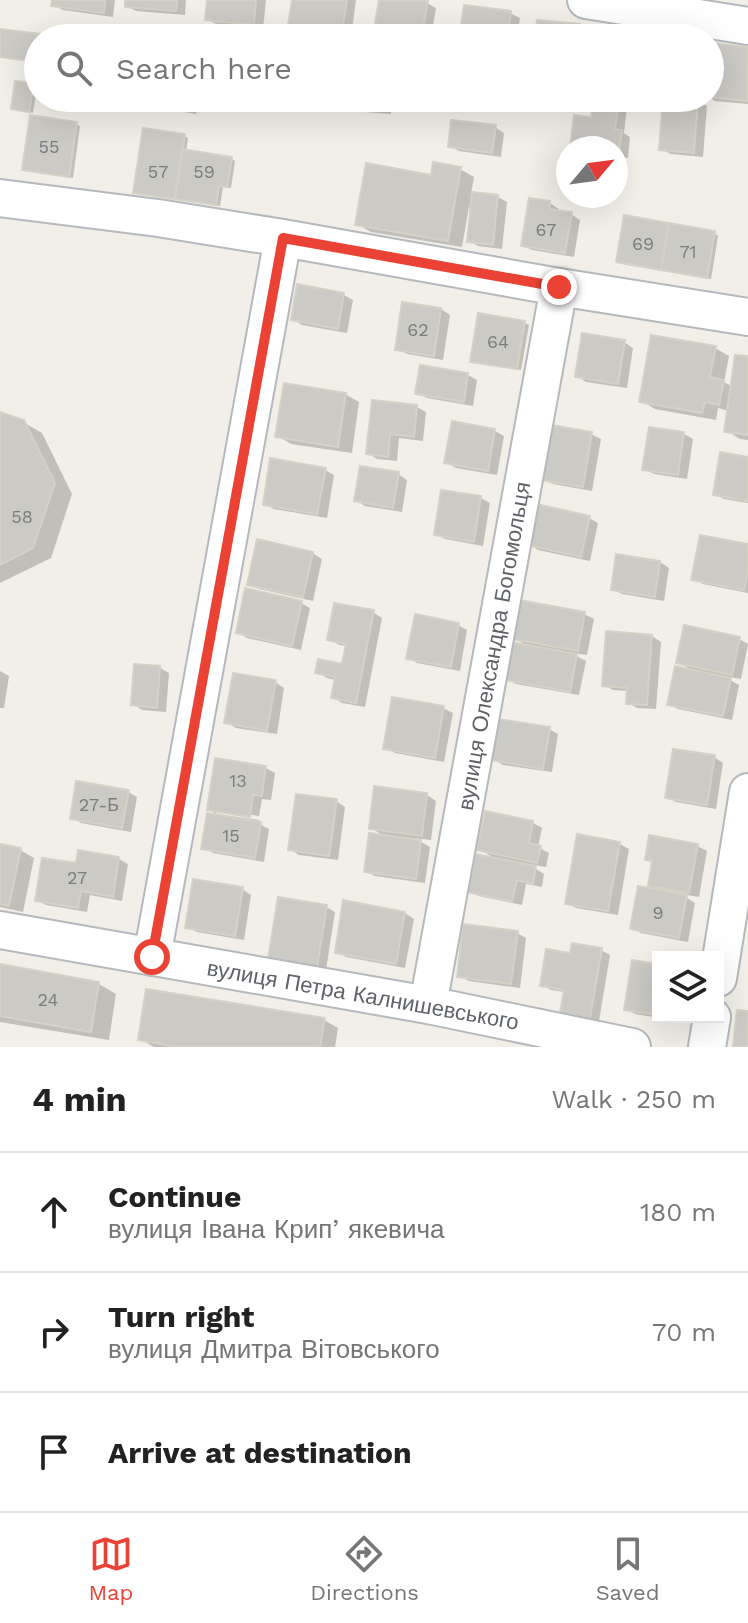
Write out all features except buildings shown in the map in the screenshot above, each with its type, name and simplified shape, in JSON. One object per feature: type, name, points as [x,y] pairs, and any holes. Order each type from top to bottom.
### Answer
[{"type":"street","points":[[586,0],[748,26]]},
{"type":"street","points":[[0,198],[158,218],[748,317]]},
{"type":"street","points":[[152,957],[283,238]]},
{"type":"street","name":"вулиця Олександра Богомольця","points":[[428,1005],[559,287]]},
{"type":"street","points":[[722,951],[748,792]]},
{"type":"street","name":"вулиця Петра Калнишевського","points":[[0,930],[428,1005],[632,1047]]},
{"type":"street","points":[[707,1047],[711,1023]]},
{"type":"route","points":[[152,957],[283,238],[559,287]]}]
